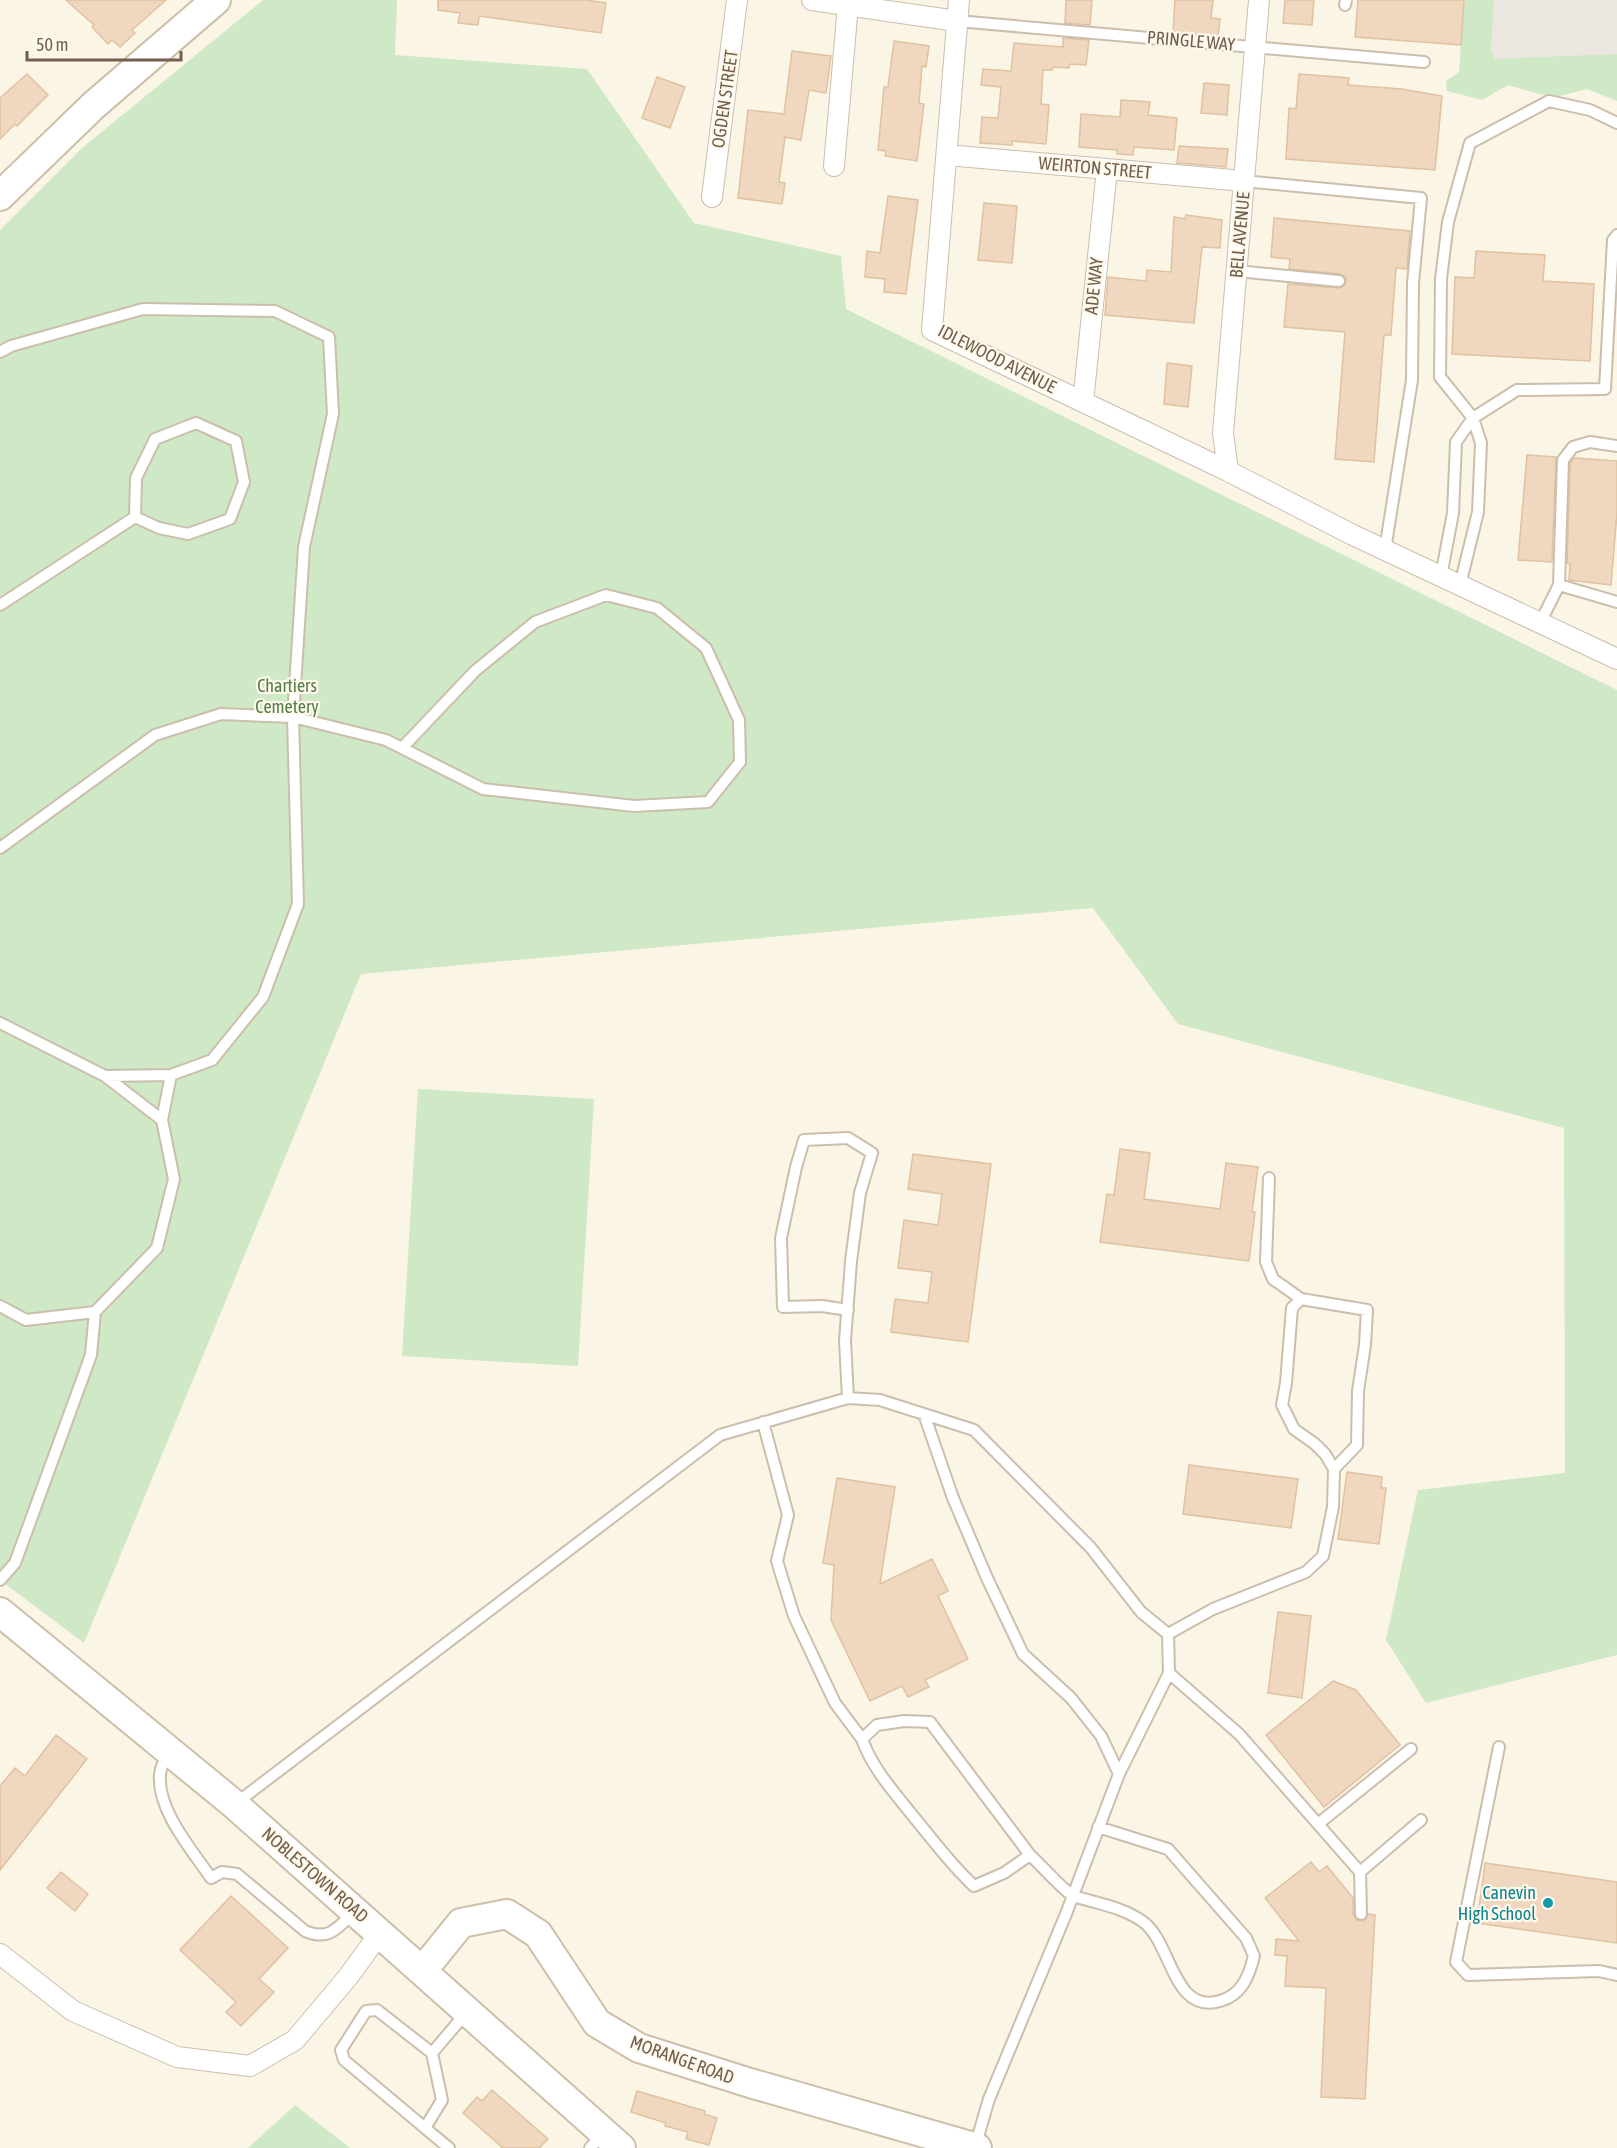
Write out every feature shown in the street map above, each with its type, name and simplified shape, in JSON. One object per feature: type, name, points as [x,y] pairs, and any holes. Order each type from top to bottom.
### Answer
[{"type":"main road","points":[[0,196],[94,105],[216,0]]},
{"type":"main road","name":"NOBLESTOWN ROAD","points":[[0,1612],[235,1804],[469,2011],[605,2143]]},
{"type":"main road","name":"MORANGE ROAD","points":[[423,1970],[461,1923],[507,1914],[538,1934],[597,2023],[639,2048],[750,2084],[976,2148]]},
{"type":"street","name":"OGDEN STREET","points":[[712,197],[737,0]]},
{"type":"street","points":[[812,0],[957,21]]},
{"type":"street","name":"IDLEWOOD AVENUE","points":[[959,0],[932,330],[1228,471],[1384,550],[1617,658]]},
{"type":"street","name":"BELL AVENUE","points":[[1228,471],[1223,433],[1259,0]]},
{"type":"street","points":[[834,165],[848,5]]},
{"type":"street","name":"WEIRTON STREET","points":[[947,155],[1244,181]]},
{"type":"street","name":"ADE WAY","points":[[1083,402],[1107,169]]},
{"type":"street","points":[[0,1954],[73,2011],[177,2057],[250,2066],[295,2040],[348,1977],[380,1933]]},
{"type":"lane","name":"PRINGLE WAY","points":[[957,21],[1424,62]]},
{"type":"lane","points":[[1460,585],[1478,512],[1481,443],[1473,418],[1440,377],[1441,279],[1448,222],[1470,143],[1549,101],[1590,110],[1617,123]]},
{"type":"lane","points":[[1244,181],[1421,198],[1413,283],[1412,380],[1384,550]]},
{"type":"lane","points":[[1442,576],[1453,513],[1456,442],[1473,418],[1518,390],[1605,388],[1613,240],[1617,235]]},
{"type":"lane","points":[[1237,271],[1339,281]]},
{"type":"lane","points":[[0,352],[11,346],[143,309],[274,311],[329,337],[333,414],[304,547],[293,717],[298,904],[263,996],[212,1060],[171,1075],[105,1076]]},
{"type":"lane","points":[[196,423],[236,441],[244,482],[230,519],[188,534],[159,528],[135,517],[136,478],[155,439],[196,423]]},
{"type":"lane","points":[[1540,623],[1559,585],[1563,460],[1573,447],[1590,442],[1617,446]]},
{"type":"lane","points":[[0,605],[135,517]]},
{"type":"lane","points":[[1559,585],[1617,602]]},
{"type":"lane","points":[[0,848],[155,735],[220,714],[293,717],[386,740],[483,789],[634,806],[708,802],[740,762],[739,720],[706,648],[657,608],[606,595],[535,622],[475,670],[402,748]]},
{"type":"lane","points":[[0,1023],[105,1076],[162,1120]]},
{"type":"lane","points":[[0,1580],[15,1563],[91,1355],[95,1312],[157,1248],[174,1179],[162,1120],[171,1075]]},
{"type":"lane","points":[[848,1310],[822,1306],[783,1306],[781,1238],[804,1140],[848,1138],[872,1153],[860,1194],[851,1261],[848,1310],[845,1341],[848,1398]]},
{"type":"lane","points":[[1269,1178],[1266,1262],[1273,1279],[1301,1299],[1367,1310],[1365,1345],[1358,1391],[1358,1445],[1334,1469]]},
{"type":"lane","points":[[1168,1634],[1213,1609],[1306,1572],[1323,1556],[1333,1507],[1334,1469],[1325,1454],[1315,1444],[1294,1429],[1282,1405],[1292,1308],[1301,1299]]},
{"type":"lane","points":[[0,1306],[26,1320],[95,1312]]},
{"type":"lane","points":[[235,1804],[720,1435],[848,1398],[880,1400],[974,1430],[1091,1548],[1141,1612],[1168,1634],[1169,1673],[1119,1774],[1073,1895],[989,2099],[976,2148]]},
{"type":"lane","points":[[924,1414],[953,1498],[1023,1654],[1071,1698],[1101,1736],[1119,1774]]},
{"type":"lane","points":[[763,1422],[788,1515],[777,1561],[790,1605],[835,1703],[862,1739],[867,1754],[887,1783],[955,1869],[974,1886],[1004,1872],[1030,1855]]},
{"type":"lane","points":[[1169,1673],[1239,1734],[1360,1872],[1361,1914]]},
{"type":"lane","points":[[862,1739],[877,1725],[904,1721],[930,1722],[1030,1855],[1073,1895],[1124,1911],[1144,1922],[1157,1935],[1183,1989],[1196,2001],[1208,2003],[1222,2001],[1241,1989],[1254,1956],[1246,1938],[1168,1849],[1098,1827]]},
{"type":"lane","points":[[1499,1747],[1456,1962],[1468,1975],[1599,1971],[1617,1975]]},
{"type":"lane","points":[[1318,1824],[1411,1749]]},
{"type":"lane","points":[[168,1750],[160,1774],[161,1792],[167,1812],[211,1878],[222,1872],[237,1874],[282,1913],[305,1931],[316,1936],[334,1932],[356,1911]]},
{"type":"lane","points":[[1360,1872],[1421,1820]]},
{"type":"lane","points":[[425,2128],[442,2100],[432,2053],[377,2010],[366,2011],[341,2050],[344,2060],[425,2128],[449,2148]]},
{"type":"lane","points":[[432,2053],[469,2011]]},
{"type":"shaded area","points":[[1484,0],[1617,0],[1617,63],[1479,71]]},
{"type":"green space","name":"Chartiers Cemetery","points":[[263,0],[397,0],[395,55],[587,69],[694,223],[841,256],[846,309],[1617,690],[1617,1655],[1426,1703],[1386,1640],[1418,1490],[1565,1473],[1564,1128],[1178,1024],[1093,908],[361,974],[84,1643],[0,1580],[0,230],[82,148]]},
{"type":"green space","points":[[1464,0],[1494,0],[1491,50],[1495,59],[1617,54],[1617,101],[1587,89],[1560,96],[1542,95],[1508,85],[1482,100],[1447,91],[1446,81],[1459,72]]},
{"type":"green space","points":[[418,1089],[594,1099],[578,1366],[402,1356]]},
{"type":"green space","points":[[295,2105],[350,2148],[248,2148]]},
{"type":"building","points":[[66,0],[166,0],[132,30],[135,33],[120,47],[112,40],[108,44],[92,27],[94,25]]},
{"type":"building","points":[[438,0],[586,0],[606,3],[601,33],[479,16],[478,25],[458,23],[460,13],[438,10]]},
{"type":"building","points":[[1066,0],[1092,0],[1090,25],[1065,23]]},
{"type":"building","points":[[1175,0],[1213,0],[1211,18],[1220,19],[1218,36],[1173,32]]},
{"type":"building","points":[[1285,0],[1314,0],[1312,25],[1283,23]]},
{"type":"building","points":[[1358,0],[1464,0],[1461,45],[1355,37]]},
{"type":"building","points":[[1063,38],[1089,40],[1086,65],[1070,64],[1069,68],[1053,67],[1052,70],[1043,70],[1041,104],[1049,105],[1046,144],[1012,141],[1012,145],[980,143],[982,117],[998,118],[1001,87],[981,85],[983,69],[1011,71],[1014,43],[1063,47]]},
{"type":"building","points":[[894,41],[929,46],[926,67],[922,66],[919,103],[924,104],[917,161],[885,156],[886,151],[878,150],[884,87],[888,87]]},
{"type":"building","points":[[792,51],[831,56],[826,93],[809,90],[801,140],[785,137],[779,182],[785,183],[782,204],[738,198],[748,110],[784,114]]},
{"type":"building","points":[[27,74],[48,95],[17,126],[15,124],[0,139],[0,98]]},
{"type":"building","points":[[1299,74],[1349,78],[1348,85],[1402,89],[1442,96],[1435,170],[1286,159],[1289,108],[1296,109]]},
{"type":"building","points":[[657,77],[685,87],[670,128],[642,118]]},
{"type":"building","points":[[1204,83],[1229,85],[1227,115],[1201,113]]},
{"type":"building","points":[[1121,100],[1150,102],[1148,115],[1177,118],[1174,150],[1134,147],[1133,155],[1117,154],[1117,150],[1079,147],[1081,114],[1120,117]]},
{"type":"building","points":[[1179,146],[1228,149],[1226,167],[1177,163]]},
{"type":"building","points":[[888,196],[918,200],[906,294],[884,292],[885,279],[865,277],[867,251],[880,253]]},
{"type":"building","points":[[984,203],[1017,206],[1012,263],[978,260]]},
{"type":"building","points":[[1186,215],[1222,220],[1220,248],[1202,247],[1194,323],[1105,315],[1108,277],[1146,281],[1147,270],[1171,272],[1174,217],[1185,219]]},
{"type":"building","points":[[1274,218],[1410,231],[1407,269],[1396,268],[1391,335],[1384,335],[1374,462],[1335,459],[1345,332],[1284,327],[1288,284],[1339,288],[1345,285],[1346,278],[1340,274],[1289,269],[1290,259],[1271,257]]},
{"type":"building","points":[[1476,251],[1545,255],[1543,281],[1594,284],[1590,361],[1452,354],[1455,277],[1474,278]]},
{"type":"building","points":[[1167,363],[1192,366],[1188,407],[1164,404]]},
{"type":"building","points":[[1527,455],[1556,457],[1552,562],[1518,560]]},
{"type":"building","points":[[1574,458],[1617,461],[1617,513],[1611,585],[1569,580],[1570,564],[1567,563],[1570,463]]},
{"type":"building","points":[[1120,1149],[1150,1153],[1144,1199],[1220,1209],[1226,1163],[1258,1167],[1249,1261],[1100,1242],[1107,1194],[1114,1195]]},
{"type":"building","points":[[913,1154],[991,1164],[968,1342],[891,1332],[895,1299],[928,1303],[932,1272],[898,1268],[904,1220],[938,1225],[942,1194],[908,1189]]},
{"type":"building","points":[[1189,1465],[1298,1479],[1291,1528],[1183,1514]]},
{"type":"building","points":[[1347,1472],[1382,1477],[1381,1488],[1386,1488],[1379,1544],[1338,1539]]},
{"type":"building","points":[[837,1478],[895,1487],[880,1584],[932,1559],[948,1591],[938,1596],[968,1659],[925,1680],[929,1687],[908,1697],[902,1686],[870,1701],[831,1620],[834,1565],[823,1563]]},
{"type":"building","points":[[1278,1612],[1311,1616],[1302,1698],[1268,1693]]},
{"type":"building","points":[[1333,1681],[1356,1690],[1400,1745],[1324,1807],[1266,1735]]},
{"type":"building","points":[[56,1735],[87,1759],[0,1870],[0,1786],[15,1768],[25,1776]]},
{"type":"building","points":[[1311,1862],[1319,1872],[1327,1866],[1353,1898],[1353,1914],[1357,1920],[1364,1921],[1368,1914],[1375,1915],[1365,2099],[1321,2097],[1326,1988],[1285,1986],[1287,1956],[1275,1955],[1276,1939],[1299,1941],[1265,1898]]},
{"type":"building","name":"Canevin High School","points":[[1485,1863],[1617,1882],[1617,1943],[1477,1923]]},
{"type":"building","points":[[61,1872],[88,1894],[75,1911],[47,1888]]},
{"type":"building","points":[[231,1896],[288,1948],[259,1979],[274,1992],[241,2026],[226,2012],[236,2002],[180,1950]]},
{"type":"building","points":[[492,2090],[548,2139],[539,2148],[503,2148],[463,2113],[477,2097],[482,2101]]},
{"type":"building","points":[[637,2091],[705,2111],[704,2114],[717,2118],[709,2145],[686,2139],[688,2132],[665,2126],[666,2123],[631,2112]]},
{"type":"place","name":"Canevin High School","points":[[1548,1903]]}]
